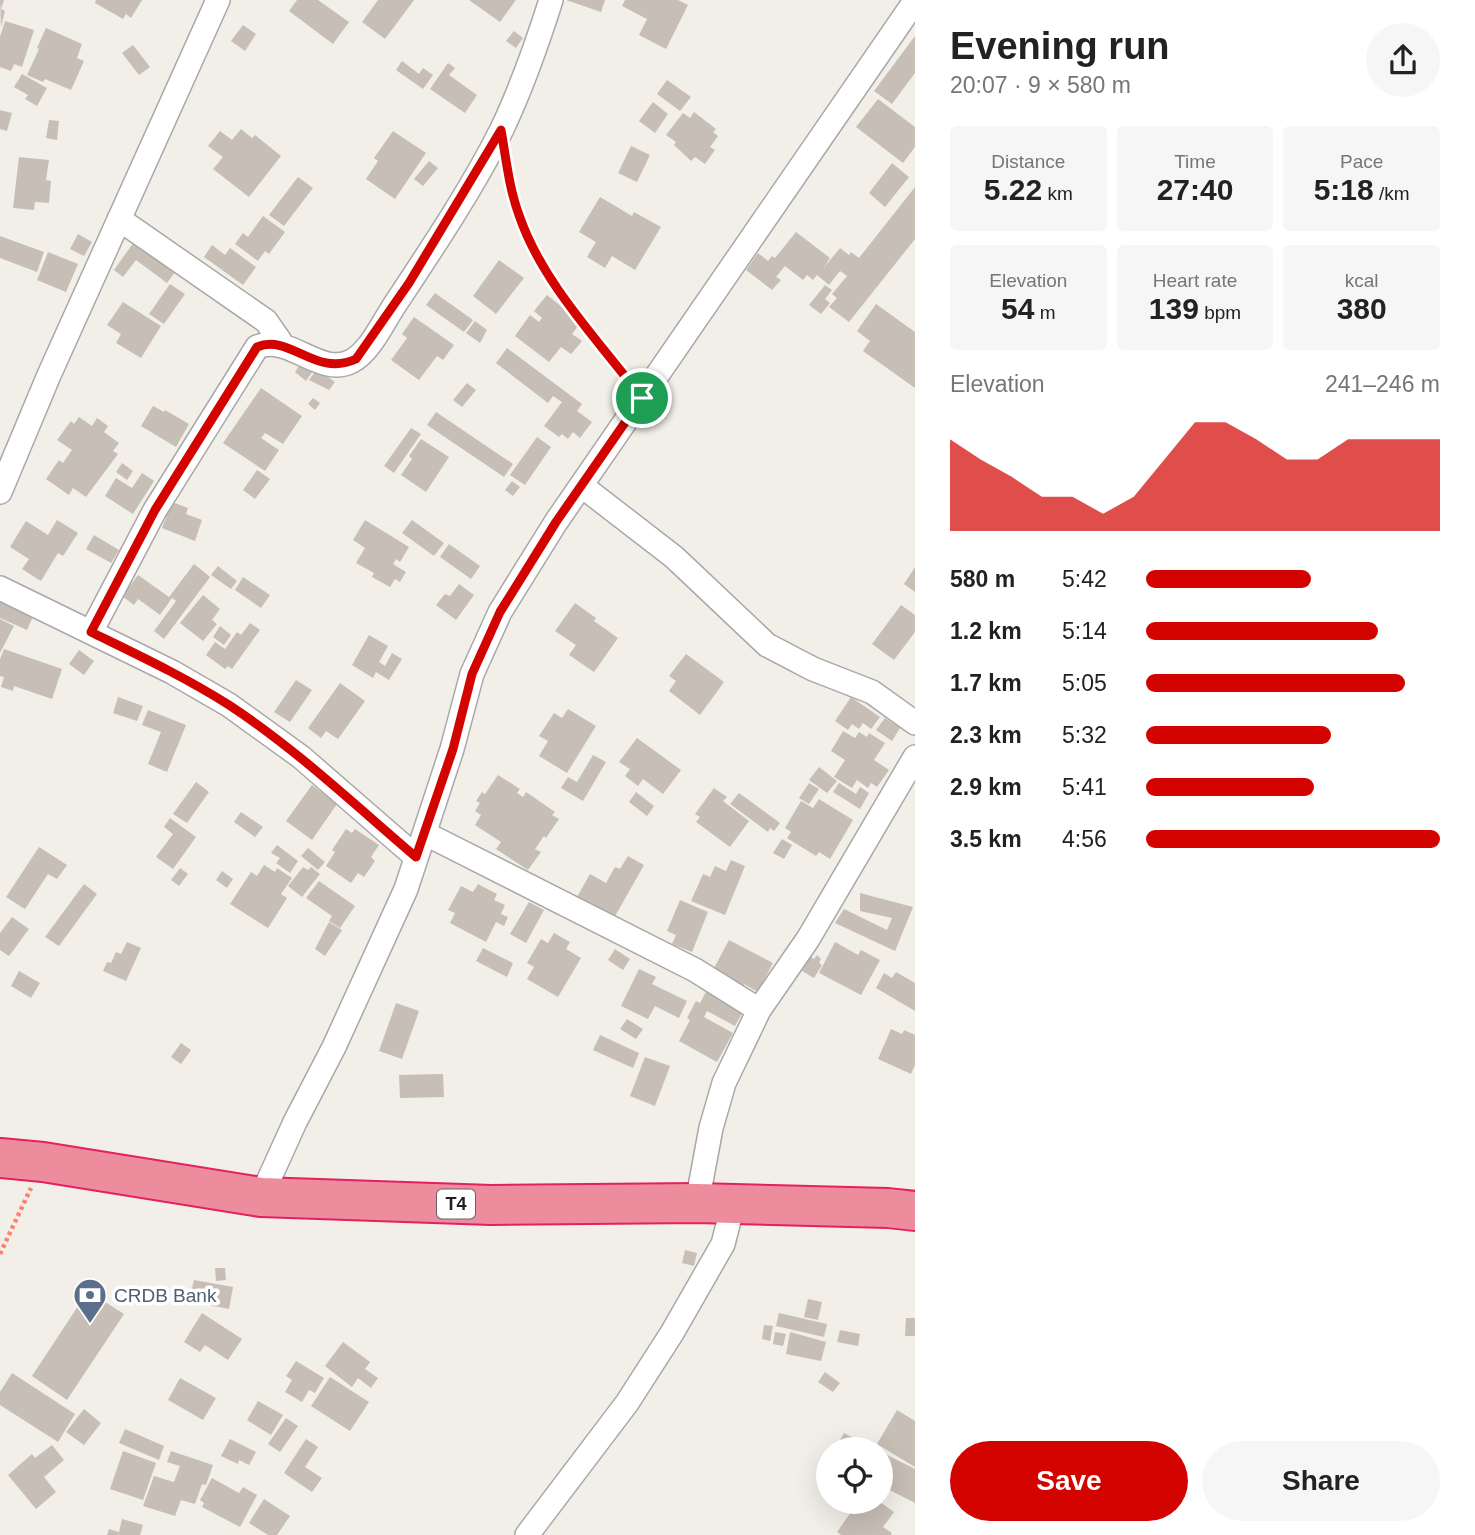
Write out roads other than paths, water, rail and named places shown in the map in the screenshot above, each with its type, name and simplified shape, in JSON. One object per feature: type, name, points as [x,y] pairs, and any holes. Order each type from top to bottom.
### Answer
[{"type":"highway","name":"T4","points":[[0,1158],[43,1161],[261,1196],[491,1205],[715,1204],[915,1211]]},
{"type":"street","points":[[0,492],[11,461],[218,0]]},
{"type":"street","points":[[274,343],[328,364],[343,365],[356,359],[409,283],[501,130],[532,59],[551,0]]},
{"type":"street","points":[[261,1196],[334,1047],[406,889],[453,749],[472,674],[500,612],[582,486],[915,1]]},
{"type":"street","points":[[91,632],[155,510],[248,359],[257,347],[280,341],[266,321],[119,219]]},
{"type":"street","points":[[582,486],[674,557],[767,645],[813,668],[872,692],[915,723]]},
{"type":"street","points":[[0,588],[173,672],[229,705],[301,757],[416,857]]},
{"type":"street","points":[[527,1535],[627,1404],[673,1333],[723,1244],[715,1204],[711,1128],[724,1083],[759,1010],[808,939],[915,757]]},
{"type":"street","points":[[434,838],[695,970],[759,1010]]},
{"type":"place","name":"CRDB Bank","points":[[90,1325]]}]
